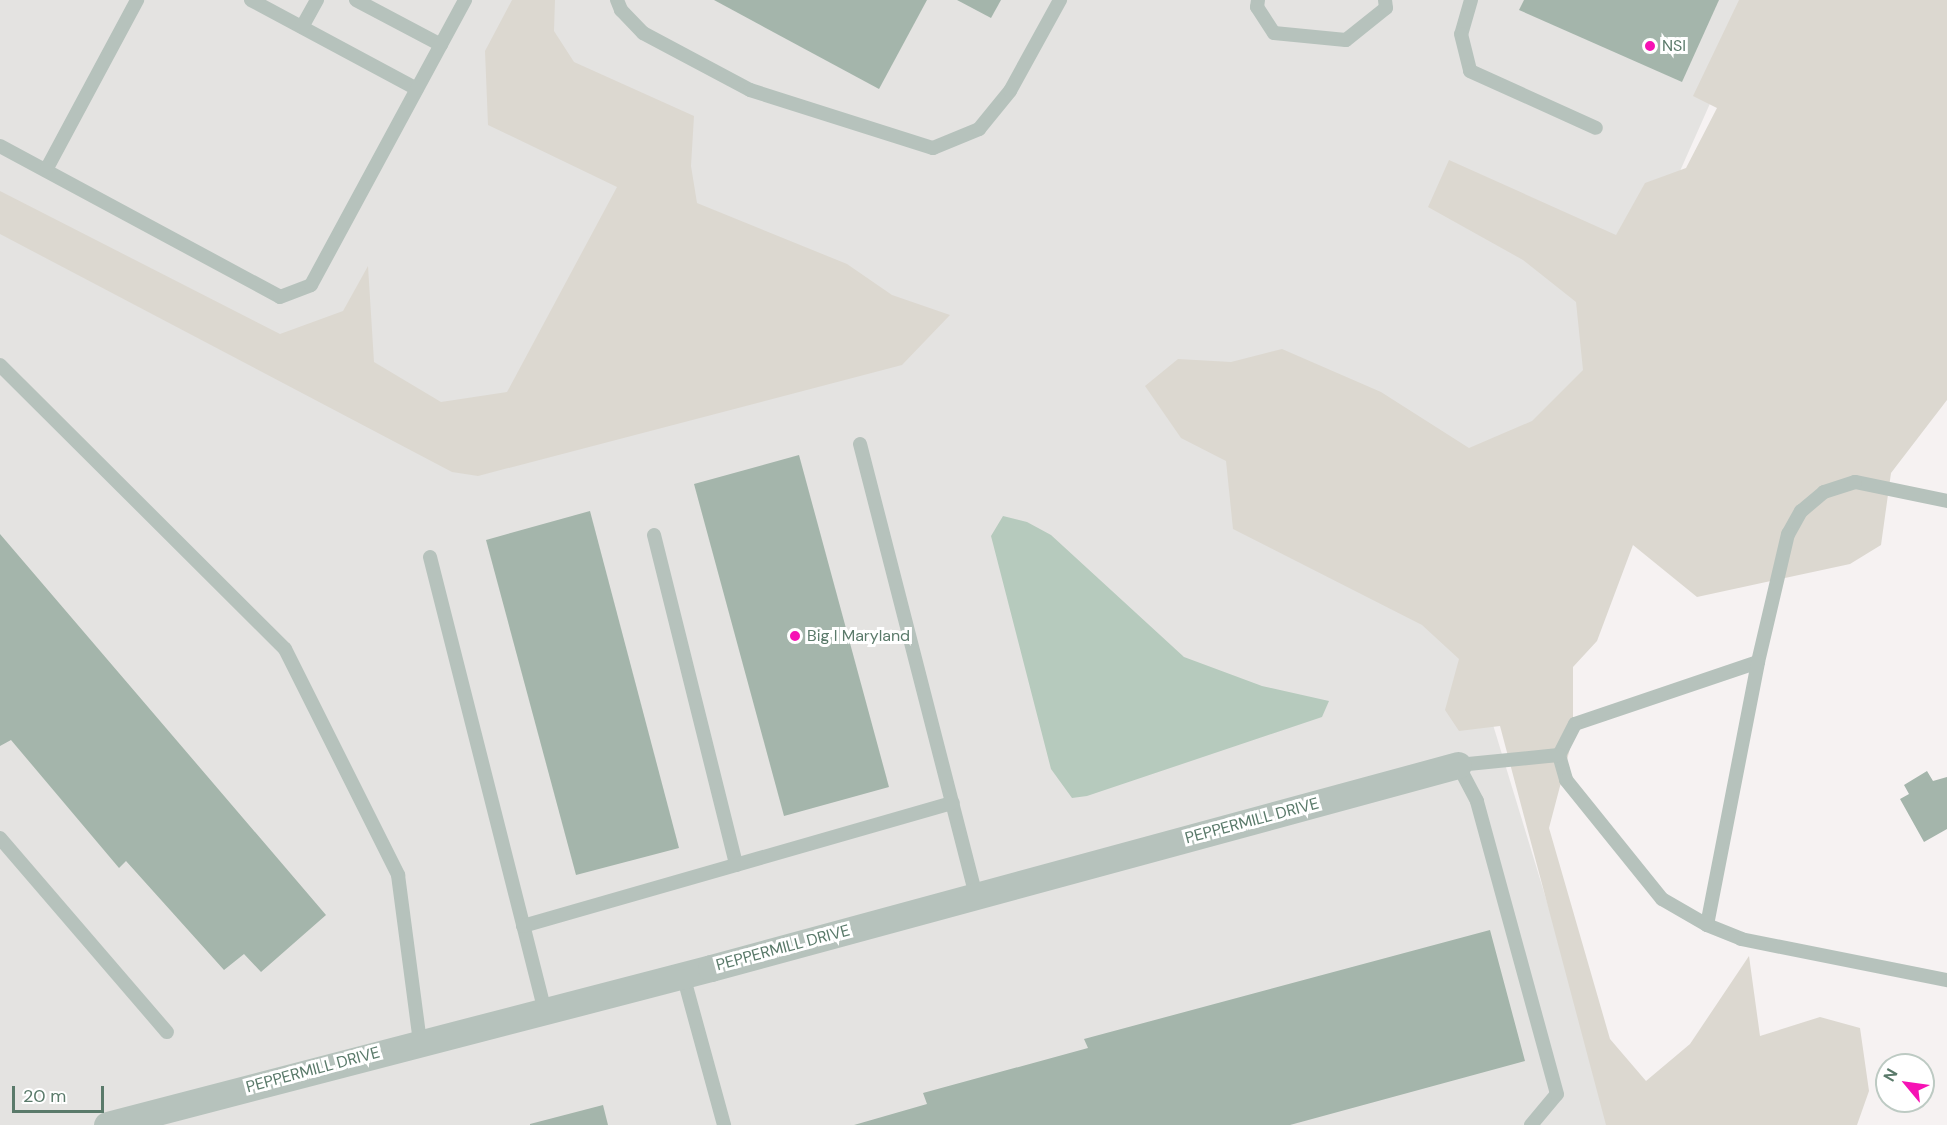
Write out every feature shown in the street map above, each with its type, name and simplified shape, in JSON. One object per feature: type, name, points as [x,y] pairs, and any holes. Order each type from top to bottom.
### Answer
[{"type":"street","name":"PEPPERMILL DRIVE","points":[[107,1125],[544,1009],[683,975],[1458,765]]},
{"type":"lane","points":[[46,170],[137,0]]},
{"type":"lane","points":[[251,0],[417,89]]},
{"type":"lane","points":[[303,27],[317,0]]},
{"type":"lane","points":[[356,0],[441,45]]},
{"type":"lane","points":[[0,146],[280,297],[312,285],[465,0]]},
{"type":"lane","points":[[617,0],[621,10],[643,33],[750,90],[933,148],[979,129],[1010,91],[1060,0]]},
{"type":"lane","points":[[1258,0],[1257,6],[1274,33],[1346,40],[1386,8],[1385,0]]},
{"type":"lane","points":[[1471,0],[1461,34],[1470,71],[1596,128]]},
{"type":"lane","points":[[0,365],[285,649],[398,875],[420,1042]]},
{"type":"lane","points":[[860,444],[976,896]]},
{"type":"lane","points":[[1707,925],[1758,662],[1788,534],[1801,511],[1824,492],[1855,483],[1947,501]]},
{"type":"lane","points":[[654,535],[736,865]]},
{"type":"lane","points":[[430,557],[544,1009]]},
{"type":"lane","points":[[1758,662],[1575,724],[1559,755],[1566,780],[1599,816],[1662,898],[1707,925],[1741,939],[1947,980]]},
{"type":"lane","points":[[1531,1125],[1557,1094],[1478,801],[1458,765],[1559,755]]},
{"type":"lane","points":[[523,926],[953,803]]},
{"type":"lane","points":[[0,838],[167,1032]]},
{"type":"lane","points":[[683,975],[724,1125]]},
{"type":"shaded area","points":[[0,0],[1756,0],[1469,646],[1615,1125],[0,1125]]},
{"type":"shaded area","points":[[512,0],[555,0],[554,31],[574,62],[694,116],[691,166],[697,203],[847,264],[892,295],[950,315],[902,365],[478,476],[452,472],[0,234],[0,191],[280,334],[343,311],[368,266],[374,362],[441,402],[507,392],[617,187],[488,125],[485,51]]},
{"type":"shaded area","points":[[1739,0],[1947,0],[1947,400],[1891,473],[1881,545],[1850,564],[1697,597],[1633,545],[1597,641],[1573,667],[1573,737],[1549,828],[1610,1039],[1646,1081],[1690,1044],[1749,956],[1760,1036],[1820,1017],[1860,1028],[1869,1091],[1857,1125],[1606,1125],[1500,726],[1459,731],[1445,710],[1459,659],[1422,625],[1233,529],[1226,461],[1181,438],[1145,386],[1178,359],[1231,362],[1282,349],[1381,392],[1469,448],[1532,421],[1583,370],[1576,302],[1523,260],[1428,207],[1449,160],[1616,235],[1645,183],[1686,168],[1717,108],[1693,96]]},
{"type":"shaded area","points":[[1003,516],[1027,522],[1051,535],[1184,657],[1262,686],[1329,701],[1322,717],[1087,796],[1072,798],[1051,769],[991,536]]},
{"type":"building","points":[[714,0],[927,0],[879,89]]},
{"type":"building","points":[[957,0],[1001,0],[991,18]]},
{"type":"building","name":"NSI","points":[[1524,0],[1719,0],[1682,82],[1519,10]]},
{"type":"building","points":[[799,455],[889,787],[784,816],[694,484]]},
{"type":"building","points":[[590,511],[679,848],[576,875],[486,540]]},
{"type":"building","points":[[0,534],[326,915],[261,972],[244,954],[224,970],[126,861],[119,868],[11,740],[0,746]]},
{"type":"building","points":[[1927,771],[1933,781],[1947,777],[1947,829],[1924,842],[1900,799],[1909,794],[1904,785]]},
{"type":"building","points":[[1490,930],[1525,1061],[1290,1125],[854,1125],[927,1104],[923,1093],[1088,1048],[1084,1039]]},
{"type":"building","points":[[603,1105],[608,1125],[530,1125],[530,1124]]},
{"type":"place","name":"NSI","points":[[1650,46]]},
{"type":"place","name":"Big I Maryland","points":[[795,636]]}]
